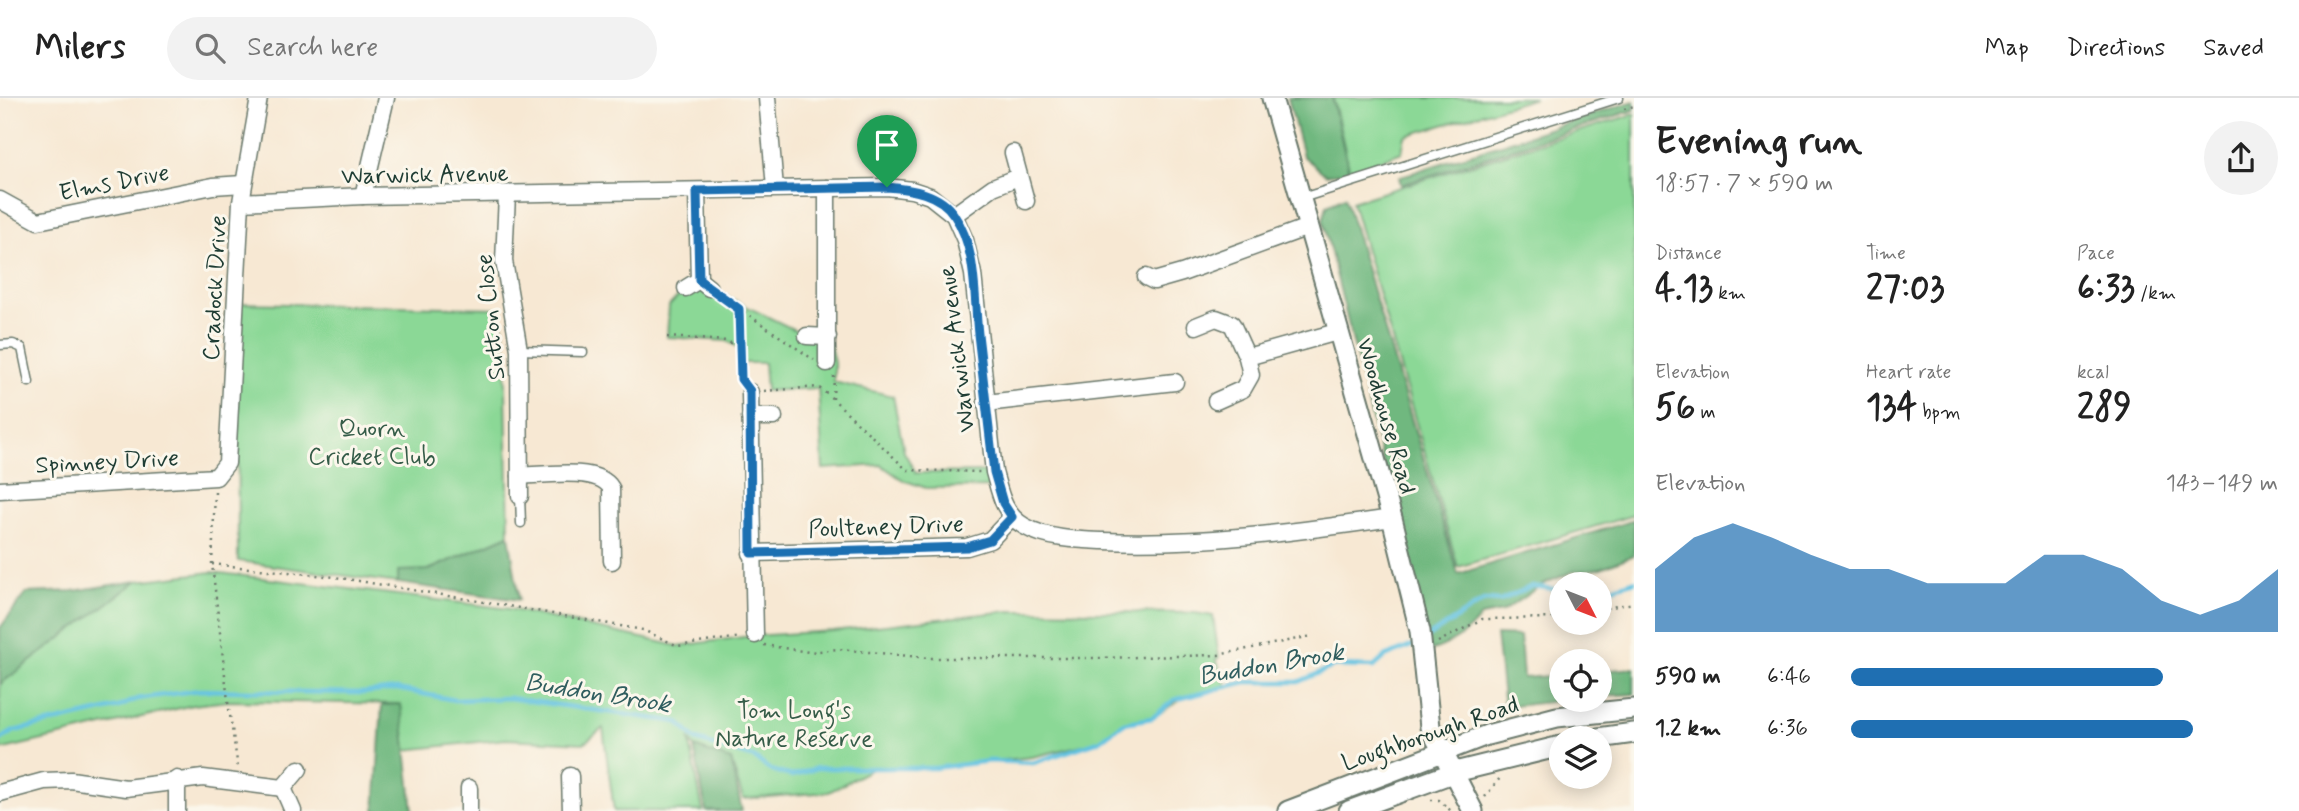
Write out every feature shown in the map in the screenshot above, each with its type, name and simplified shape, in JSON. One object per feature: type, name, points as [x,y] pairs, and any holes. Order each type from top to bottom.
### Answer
[{"type":"street","name":"Cradock Drive","points":[[216,477],[227,463],[241,201],[259,98]]},
{"type":"street","points":[[363,196],[386,98]]},
{"type":"street","points":[[766,98],[775,188]]},
{"type":"street","name":"Woodhouse Road","points":[[1272,98],[1392,518],[1422,643],[1430,727],[1473,811]]},
{"type":"street","points":[[1013,153],[1026,201]]},
{"type":"street","points":[[954,215],[993,187],[1018,177]]},
{"type":"street","name":"Elms Drive","points":[[0,200],[38,221],[213,186],[243,184]]},
{"type":"street","name":"Warwick Avenue","points":[[241,201],[775,188],[912,190],[930,196],[954,215],[965,240],[973,274],[994,472],[1003,503],[1012,517]]},
{"type":"street","points":[[827,188],[827,363]]},
{"type":"street","points":[[697,191],[698,285]]},
{"type":"street","name":"Sutton Close","points":[[507,195],[504,261],[519,351],[520,496]]},
{"type":"street","points":[[1146,277],[1154,281],[1182,273],[1308,227]]},
{"type":"street","points":[[1196,326],[1216,318],[1232,324],[1247,357],[1251,375],[1243,388],[1216,401]]},
{"type":"street","points":[[1247,357],[1337,332]]},
{"type":"street","points":[[807,337],[828,337]]},
{"type":"street","points":[[986,403],[1175,382]]},
{"type":"street","points":[[750,391],[751,553],[755,635]]},
{"type":"street","points":[[750,417],[774,416]]},
{"type":"street","points":[[520,476],[594,475],[607,482],[611,488],[612,561]]},
{"type":"street","name":"Spinney Drive","points":[[0,490],[216,477]]},
{"type":"street","points":[[1012,517],[1038,533],[1080,540],[1144,542],[1227,538],[1392,518]]},
{"type":"street","name":"Poulteney Drive","points":[[751,553],[967,547],[990,540],[1012,517]]},
{"type":"street","name":"Loughborough Road","points":[[1288,811],[1442,750],[1557,717],[1634,709]]},
{"type":"street","points":[[1612,736],[1634,733]]},
{"type":"street","name":"Loughborough Road","points":[[1349,811],[1455,772],[1549,749]]},
{"type":"street","points":[[284,788],[299,769]]},
{"type":"street","points":[[570,776],[571,811]]},
{"type":"street","points":[[0,793],[44,782],[71,780],[126,788],[177,779],[203,778],[241,785],[284,788]]},
{"type":"street","points":[[177,779],[177,811]]},
{"type":"street","points":[[284,788],[293,811]]},
{"type":"street","points":[[469,788],[469,811]]},
{"type":"lane","points":[[1300,199],[1619,98]]},
{"type":"lane","points":[[0,345],[13,344],[22,348],[29,382]]},
{"type":"lane","points":[[519,351],[583,352]]},
{"type":"lane","points":[[520,496],[521,523]]},
{"type":"path","points":[[698,285],[739,309],[817,363],[834,363],[833,399]]},
{"type":"path","points":[[739,309],[741,379],[750,391],[818,387],[908,470],[916,473],[994,472]]},
{"type":"path","points":[[667,337],[727,341],[740,348]]},
{"type":"path","points":[[216,477],[212,564],[241,785]]},
{"type":"path","points":[[1612,607],[1634,603]]},
{"type":"path","points":[[1422,643],[1482,619],[1549,618]]},
{"type":"path","points":[[227,695],[228,700]]},
{"type":"green space","points":[[1288,98],[1332,98],[1349,172],[1326,175],[1303,156]]},
{"type":"green space","points":[[1333,98],[1535,98],[1405,136],[1402,152],[1350,172]]},
{"type":"green space","points":[[1634,101],[1634,110],[1401,185],[1399,177]]},
{"type":"green space","points":[[1634,114],[1634,515],[1458,567],[1352,202]]},
{"type":"green space","points":[[1345,197],[1458,574],[1634,520],[1634,555],[1601,568],[1549,572],[1549,582],[1502,612],[1481,616],[1457,638],[1427,652],[1425,633],[1323,221],[1327,205]]},
{"type":"green space","points":[[686,288],[709,288],[807,336],[828,337],[834,363],[834,382],[893,396],[904,452],[916,473],[994,472],[998,487],[926,488],[903,480],[881,465],[823,469],[818,388],[766,391],[764,363],[740,363],[740,348],[727,341],[667,337],[669,306]]},
{"type":"green space","name":"Quorn Cricket Club","points":[[237,303],[499,308],[505,341],[509,535],[398,583],[238,561]]},
{"type":"green space","points":[[509,535],[519,600],[398,583],[398,571],[429,570]]},
{"type":"green space","name":"Tom Long's Nature Reserve","points":[[212,572],[510,609],[678,646],[751,636],[833,631],[1009,611],[1195,613],[1213,616],[1219,658],[1216,659],[1227,687],[1181,699],[1152,718],[1124,723],[1099,741],[1032,757],[929,768],[873,768],[829,792],[743,799],[731,760],[694,747],[689,738],[703,811],[614,811],[603,728],[584,743],[506,739],[406,750],[400,704],[228,701],[193,705],[0,750],[0,684],[137,581]]},
{"type":"green space","points":[[137,581],[0,684],[0,628],[26,593],[73,591]]},
{"type":"green space","points":[[1496,635],[1520,636],[1523,678],[1549,676],[1549,702],[1504,707]]},
{"type":"green space","points":[[1634,668],[1634,694],[1612,695],[1612,670]]},
{"type":"green space","points":[[401,704],[413,811],[375,811],[382,705]]},
{"type":"green space","points":[[694,747],[731,760],[742,811],[706,811]]},
{"type":"waterway","name":"Buddon Brook","points":[[1612,588],[1634,581]]},
{"type":"waterway","name":"Buddon Brook","points":[[1426,638],[1485,600],[1500,601],[1532,586],[1549,588]]},
{"type":"waterway","name":"Buddon Brook","points":[[0,740],[14,731],[119,707],[137,699],[199,690],[363,693],[397,689],[455,700],[509,698],[678,722],[696,740],[755,758],[770,770],[792,776],[817,768],[935,768],[990,761],[1033,763],[1099,741],[1124,723],[1152,718],[1174,700],[1246,682],[1298,682],[1335,666],[1374,667],[1385,657],[1416,644]]},
{"type":"route","points":[[887,187],[912,190],[930,196],[944,205],[954,215],[965,240],[973,274],[994,472],[1003,503],[1012,517],[990,540],[967,547],[751,553],[750,391],[741,379],[739,309],[699,280],[697,191],[887,187]]}]
